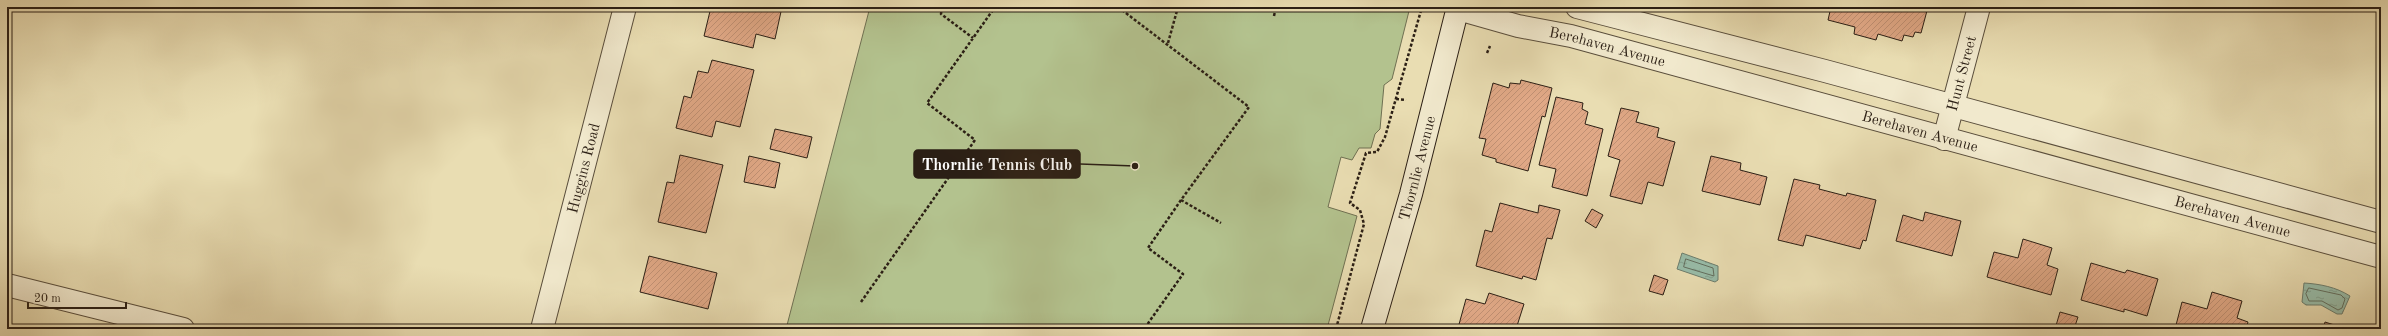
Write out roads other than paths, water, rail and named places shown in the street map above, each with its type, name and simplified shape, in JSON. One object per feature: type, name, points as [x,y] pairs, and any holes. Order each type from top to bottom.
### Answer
[{"type":"street","name":"Huggins Road","points":[[542,329],[625,7]]},
{"type":"street","points":[[1577,7],[1679,32],[2381,222]]},
{"type":"street","name":"Hunt Street","points":[[1944,139],[1979,7]]},
{"type":"street","name":"Berehaven Avenue","points":[[1458,8],[1518,26],[1578,38],[2381,257]]},
{"type":"street","name":"Thornlie Avenue","points":[[1372,329],[1411,194],[1458,8]]},
{"type":"street","points":[[7,285],[183,329]]},
{"type":"water","points":[[1682,253],[1718,266],[1718,280],[1715,282],[1677,269]]},
{"type":"water","points":[[2304,283],[2328,286],[2350,296],[2342,314],[2337,314],[2321,305],[2306,305],[2302,302]]},
{"type":"place","name":"Thornlie Tennis Club","points":[[1135,166]]}]
